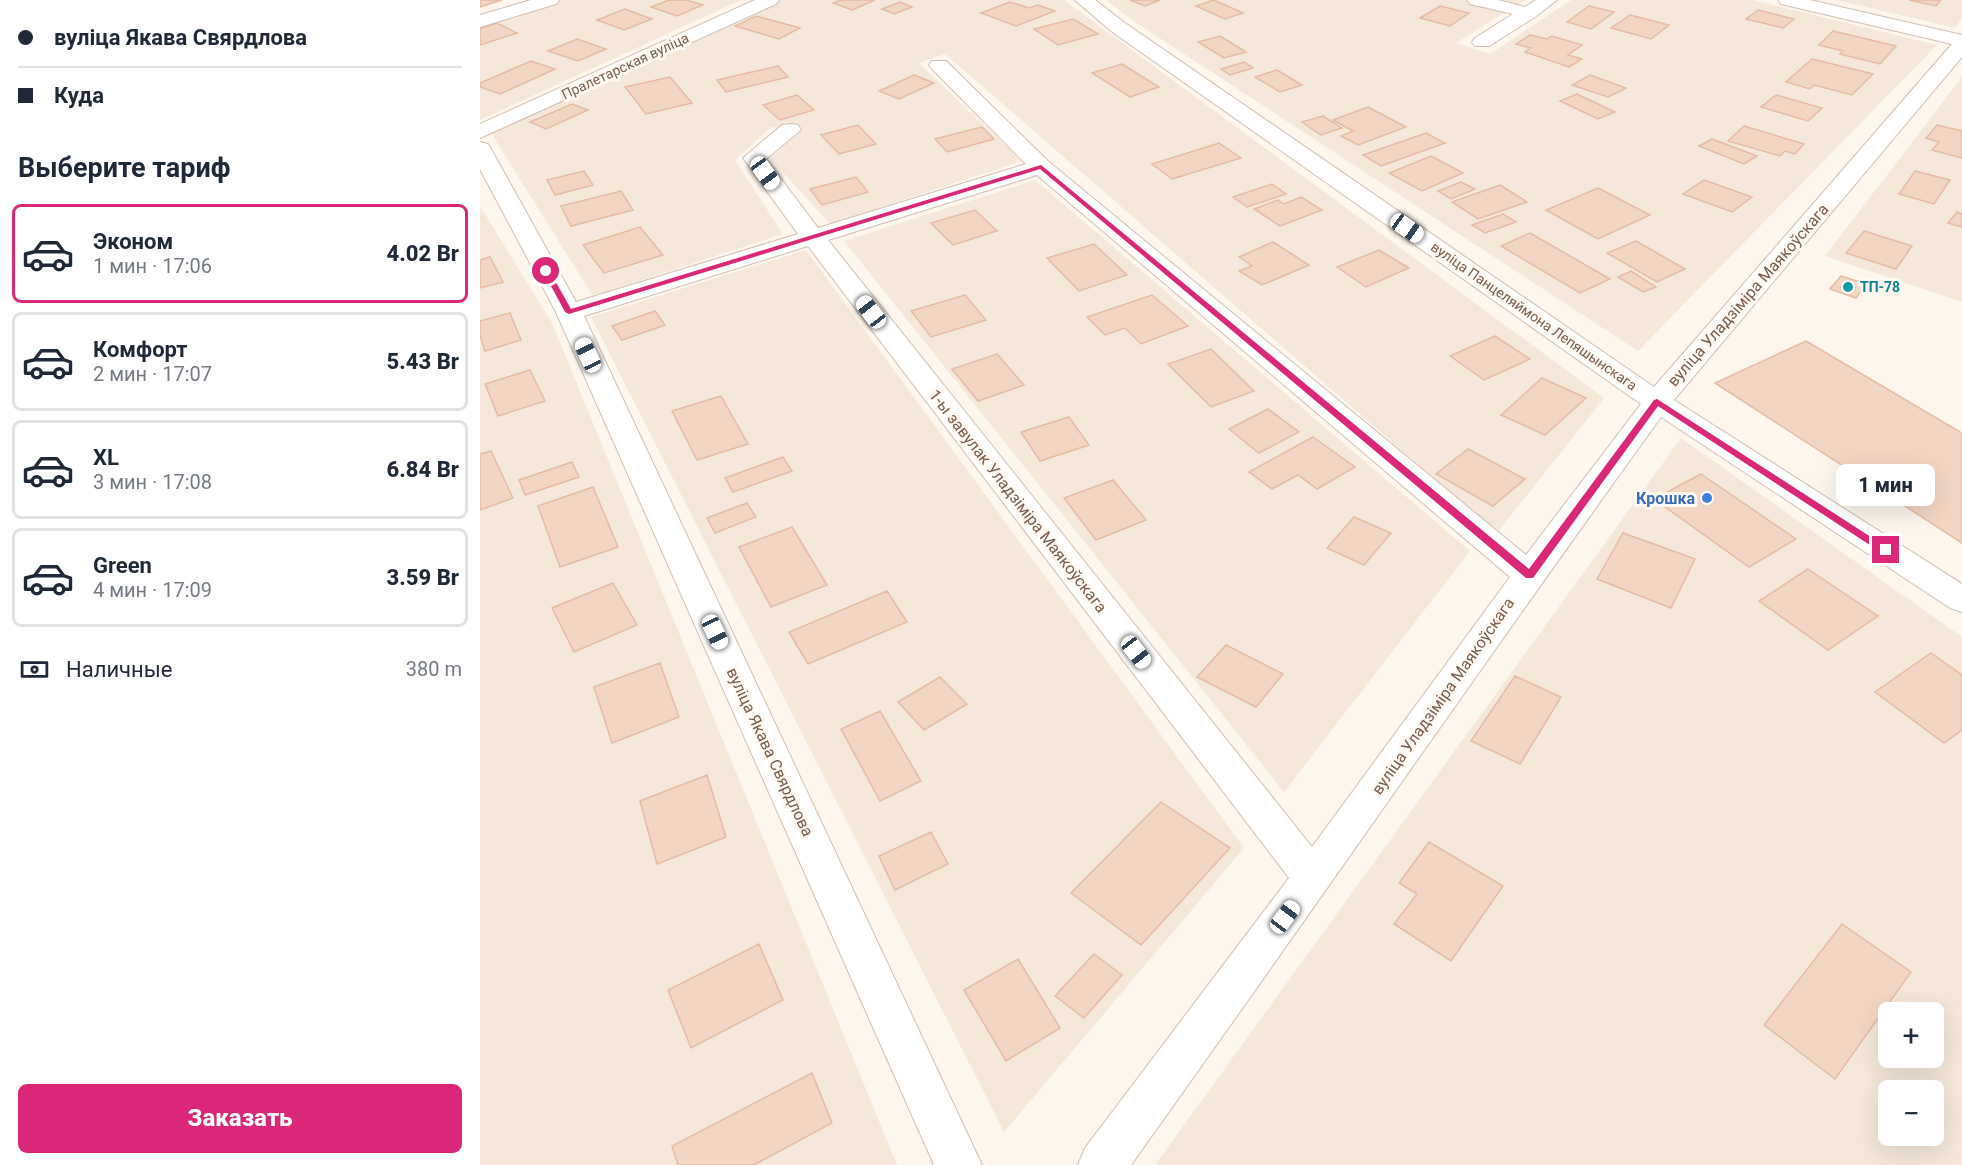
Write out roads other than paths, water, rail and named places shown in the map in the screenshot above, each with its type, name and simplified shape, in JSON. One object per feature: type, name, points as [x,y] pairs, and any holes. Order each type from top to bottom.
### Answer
[{"type":"street","points":[[480,21],[549,0]]},
{"type":"street","name":"Пралетарская вуліца","points":[[480,132],[770,0]]},
{"type":"street","name":"вуліца Панцеляймона Лепяшынскага","points":[[1084,0],[1118,27],[1657,402],[1962,600]]},
{"type":"street","points":[[1476,0],[1529,13]]},
{"type":"street","points":[[1482,42],[1548,0]]},
{"type":"street","points":[[1787,0],[1962,43]]},
{"type":"street","name":"вуліца Уладзіміра Маякоўскага","points":[[1101,1165],[1313,879],[1529,575],[1657,402],[1962,43]]},
{"type":"street","points":[[939,65],[1041,167],[1529,575]]},
{"type":"street","name":"1-ы завулак Уладзіміра Маякоўскага","points":[[790,130],[754,158],[812,236],[1313,879]]},
{"type":"street","name":"вуліца Якава Свярдлова","points":[[480,149],[569,312],[958,1165]]},
{"type":"street","points":[[569,312],[1041,167]]},
{"type":"place","name":"ТП-78","points":[[1848,287]]},
{"type":"place","name":"Крошка","points":[[1707,498]]}]
